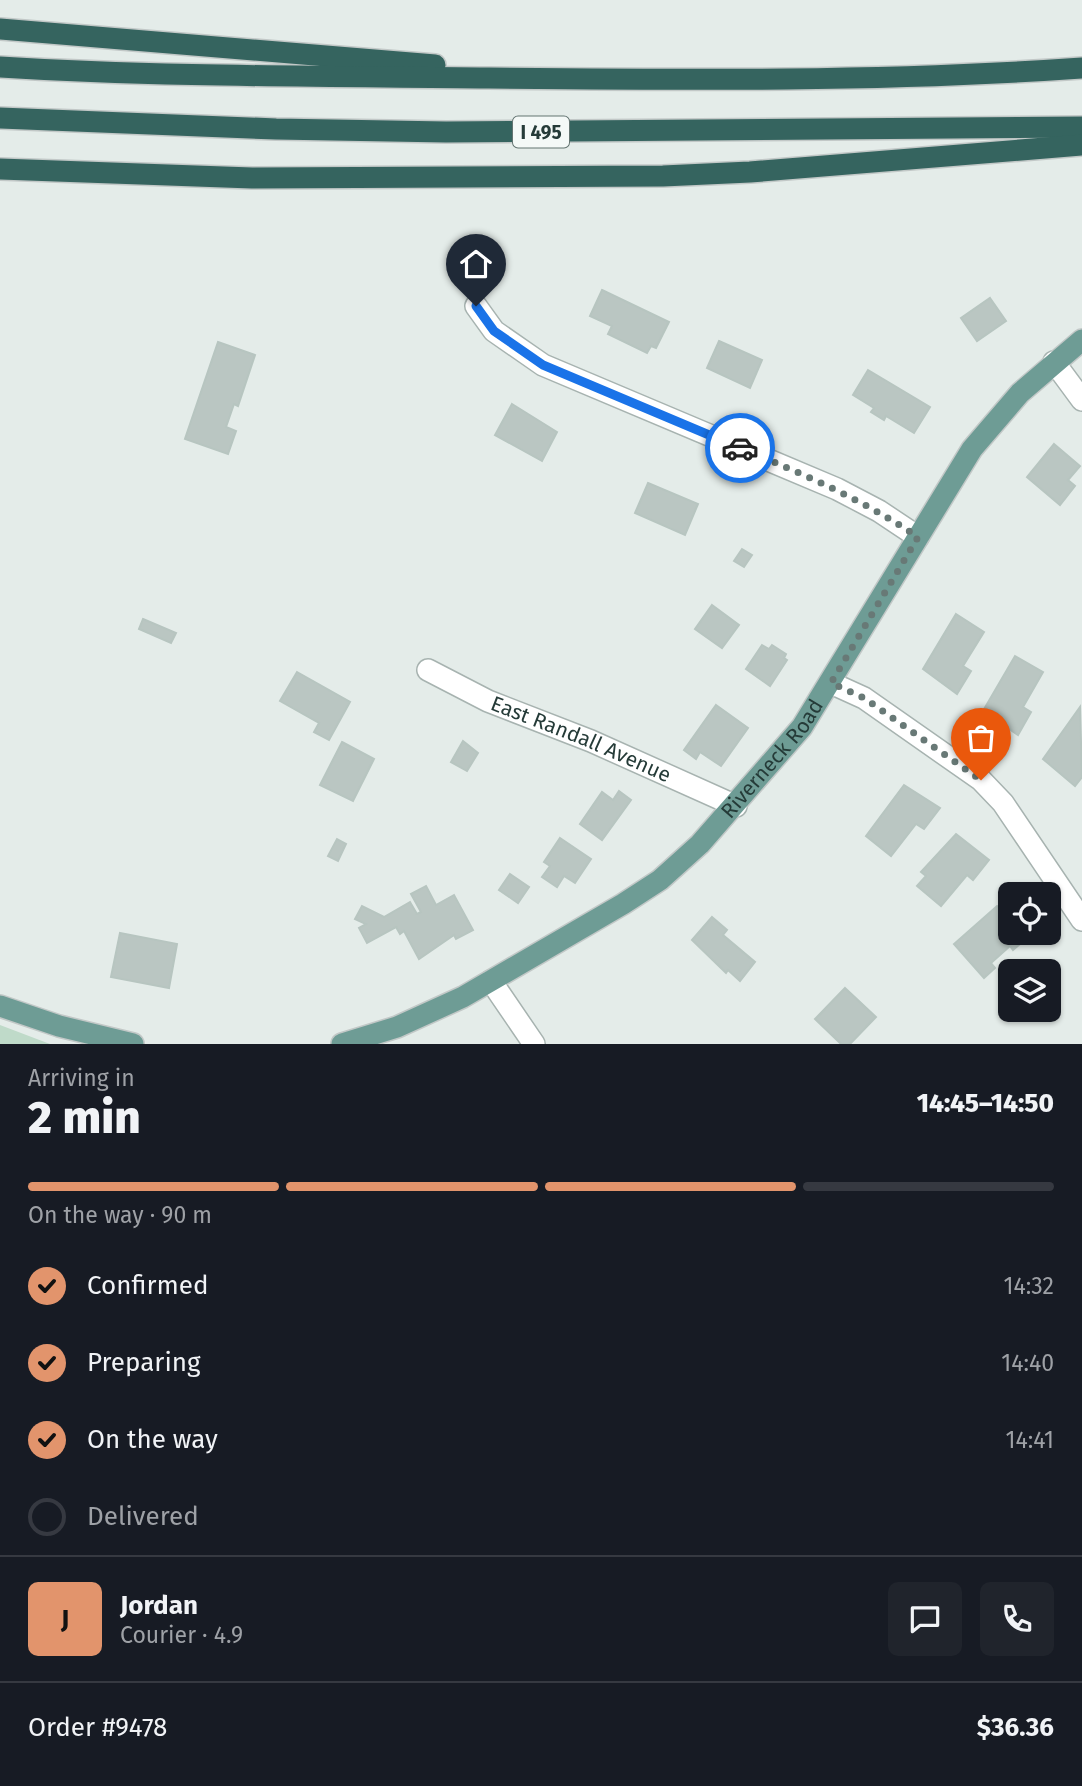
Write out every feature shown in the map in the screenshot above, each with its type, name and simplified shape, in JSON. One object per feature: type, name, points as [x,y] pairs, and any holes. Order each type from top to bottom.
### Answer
[{"type":"highway","points":[[0,29],[612,79]]},
{"type":"highway","points":[[0,67],[214,75],[612,79],[896,77],[1082,68]]},
{"type":"highway","name":"I 495","points":[[0,118],[251,129],[446,132],[1082,127]]},
{"type":"highway","points":[[0,169],[265,178],[650,176],[750,172],[1082,145]]},
{"type":"main road","name":"Riverneck Road","points":[[342,1044],[435,1011],[491,981],[660,880],[736,806],[802,727],[972,449],[1020,393],[1082,340]]},
{"type":"main road","points":[[0,1006],[59,1026],[133,1044]]},
{"type":"street","points":[[476,306],[494,331],[543,365],[837,489],[879,511],[918,537]]},
{"type":"street","points":[[1054,362],[1082,400]]},
{"type":"street","name":"East Randall Avenue","points":[[428,670],[488,701],[601,746],[736,806]]},
{"type":"street","points":[[831,683],[864,698],[981,780],[1003,803],[1082,920]]},
{"type":"street","points":[[491,981],[534,1044]]},
{"type":"green space","points":[[0,1025],[50,1044],[0,1044]]},
{"type":"building","points":[[602,290],[669,322],[656,348],[651,346],[647,353],[608,334],[612,326],[590,316]]},
{"type":"building","points":[[990,298],[1006,321],[977,341],[961,318]]},
{"type":"building","points":[[719,341],[762,360],[750,388],[707,368]]},
{"type":"building","points":[[218,342],[255,355],[238,406],[234,404],[226,427],[236,431],[228,454],[185,439]]},
{"type":"building","points":[[868,370],[930,407],[914,433],[886,416],[884,420],[871,412],[874,408],[853,395]]},
{"type":"building","points":[[512,404],[557,432],[542,461],[495,435]]},
{"type":"building","points":[[1054,444],[1080,466],[1068,480],[1075,486],[1060,505],[1027,477]]},
{"type":"building","points":[[648,483],[698,504],[685,535],[635,513]]},
{"type":"building","points":[[742,549],[752,555],[744,567],[734,561]]},
{"type":"building","points":[[712,605],[739,625],[722,648],[695,629]]},
{"type":"building","points":[[956,614],[984,632],[963,666],[971,671],[957,694],[923,669]]},
{"type":"building","points":[[143,619],[176,633],[171,643],[139,629]]},
{"type":"building","points":[[762,645],[769,649],[772,645],[786,654],[784,658],[787,660],[770,686],[746,669]]},
{"type":"building","points":[[1015,656],[1043,672],[1023,707],[1031,712],[1018,735],[983,711]]},
{"type":"building","points":[[297,672],[350,702],[329,740],[314,732],[319,723],[280,701]]},
{"type":"building","points":[[716,705],[748,728],[721,766],[700,752],[696,759],[684,750]]},
{"type":"building","points":[[1080,707],[1082,777],[1075,786],[1043,759]]},
{"type":"building","points":[[463,741],[478,753],[467,771],[451,762]]},
{"type":"building","points":[[342,742],[374,759],[353,801],[320,785]]},
{"type":"building","points":[[904,785],[940,808],[924,829],[916,824],[891,856],[866,836]]},
{"type":"building","points":[[619,791],[631,800],[602,840],[580,824],[602,792],[613,800]]},
{"type":"building","points":[[956,834],[989,860],[973,880],[967,875],[941,906],[917,886],[926,876],[921,872]]},
{"type":"building","points":[[560,838],[591,859],[575,883],[564,876],[557,887],[542,877],[550,866],[544,862]]},
{"type":"building","points":[[337,839],[346,844],[338,861],[328,856]]},
{"type":"building","points":[[510,874],[529,887],[518,903],[499,890]]},
{"type":"building","points":[[426,886],[436,905],[454,895],[473,930],[456,939],[454,935],[419,959],[404,931],[400,934],[396,927],[367,943],[359,928],[366,924],[355,919],[362,906],[384,917],[410,902],[417,914],[421,912],[411,894]]},
{"type":"building","points":[[997,906],[998,945],[1019,945],[1013,950],[1010,946],[991,963],[995,968],[984,978],[954,944]]},
{"type":"building","points":[[712,917],[727,930],[723,935],[755,962],[740,981],[728,970],[726,973],[692,940]]},
{"type":"building","points":[[120,933],[177,944],[169,988],[111,977]]},
{"type":"building","points":[[845,988],[876,1017],[850,1044],[841,1044],[815,1019]]},
{"type":"way so far","points":[[740,448],[837,489],[879,511],[918,537],[831,683],[864,698],[981,780]]},
{"type":"route","points":[[476,306],[494,331],[543,365],[740,448]]}]
